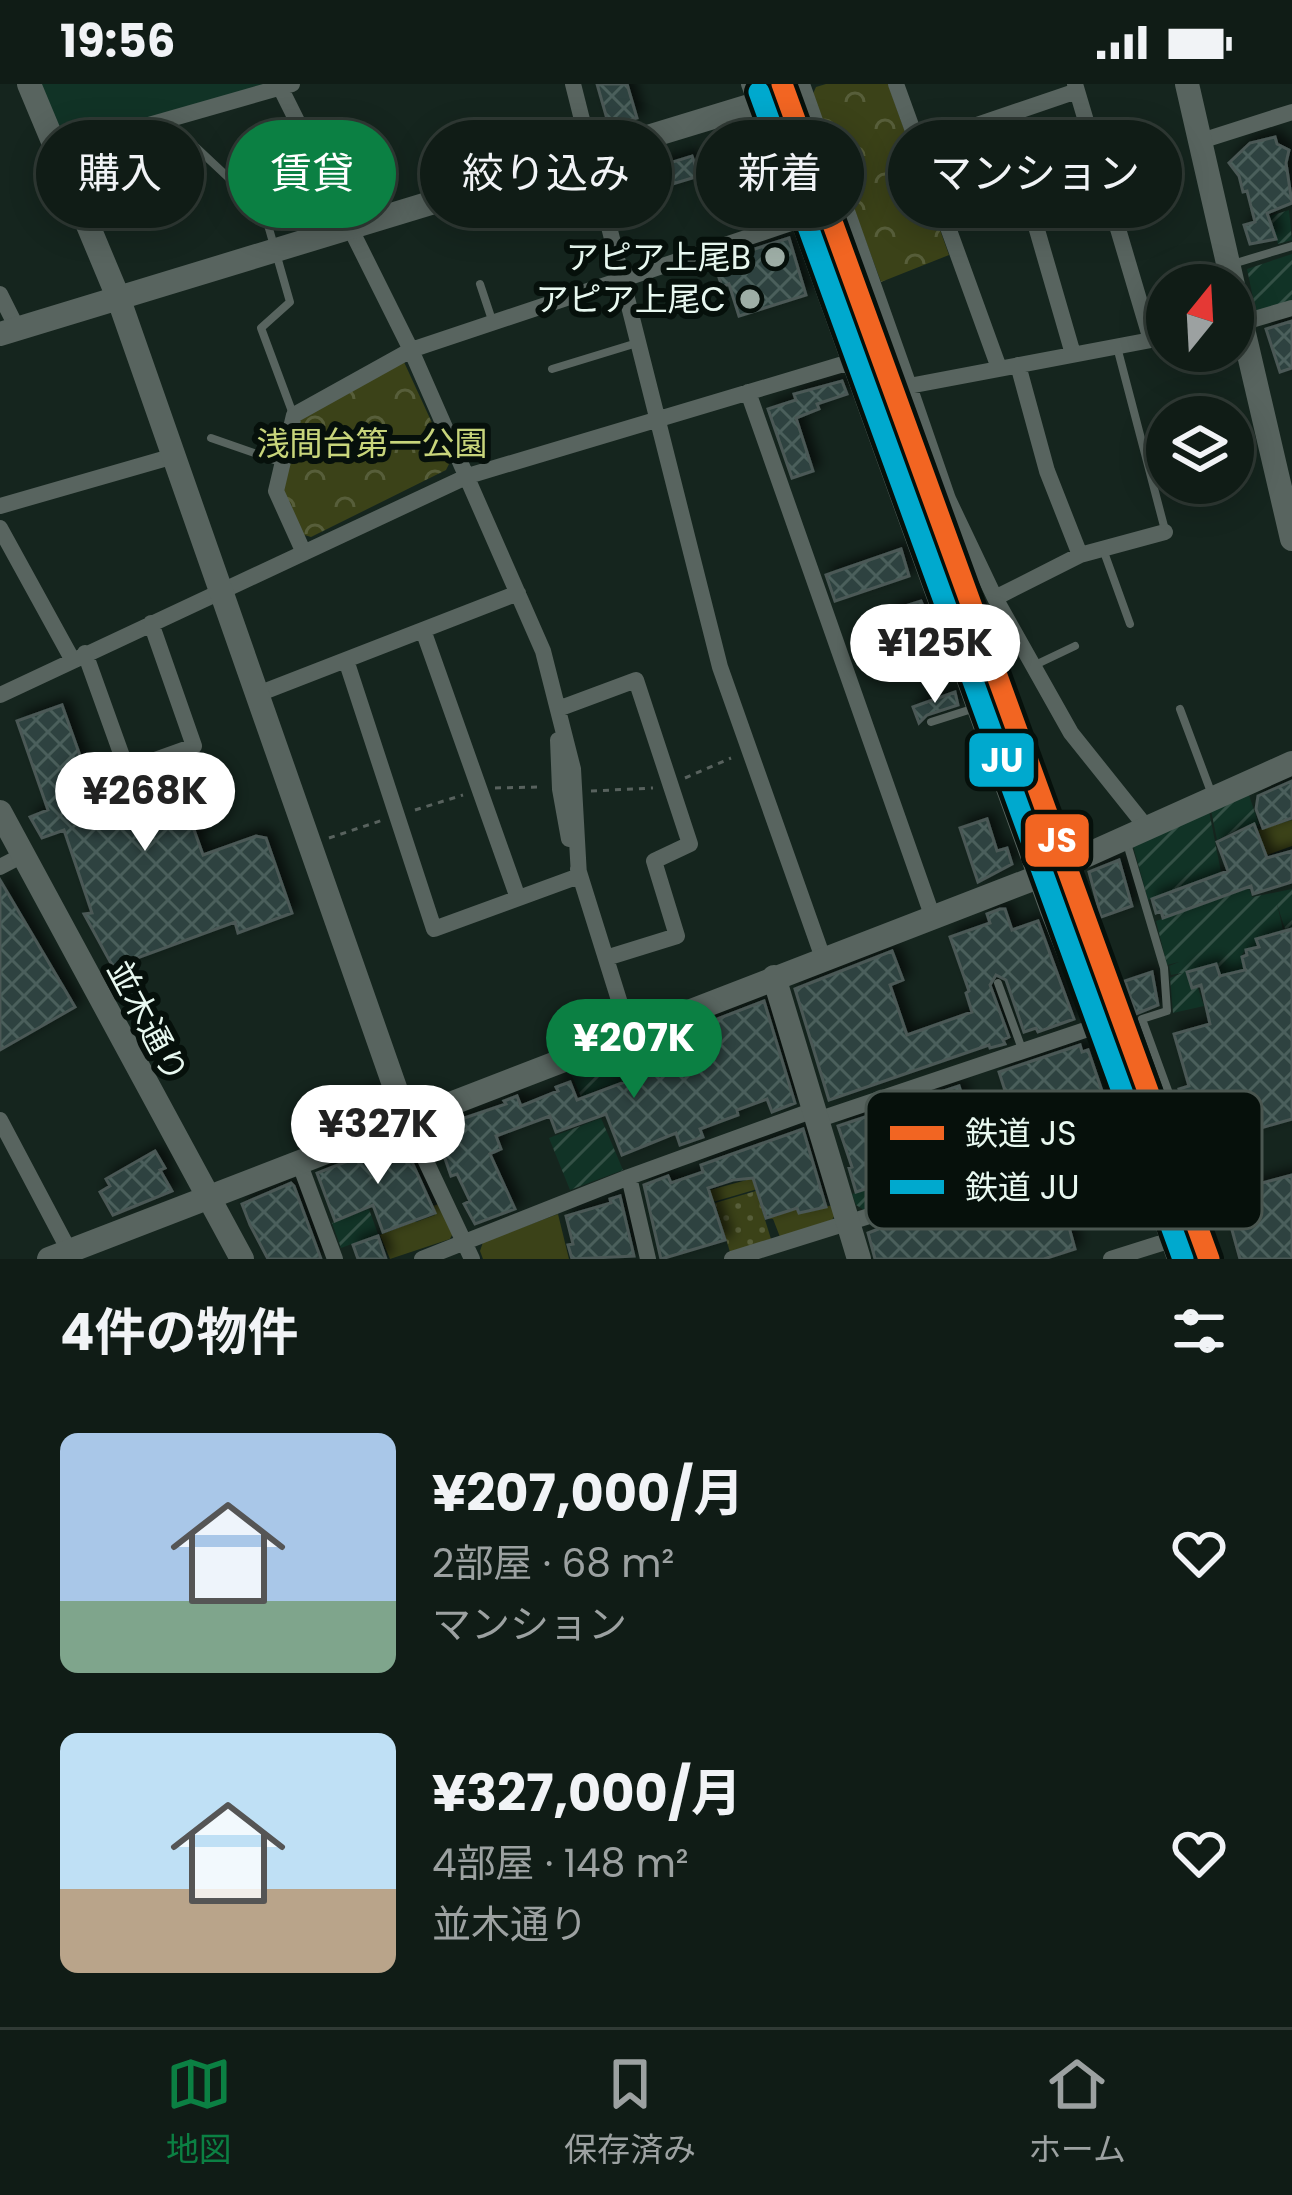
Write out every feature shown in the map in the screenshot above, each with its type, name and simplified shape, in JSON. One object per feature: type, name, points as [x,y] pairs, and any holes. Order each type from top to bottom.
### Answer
[{"type":"street","points":[[29,84],[45,120]]},
{"type":"street","points":[[573,84],[581,120]]},
{"type":"street","points":[[804,84],[948,499],[995,598],[1071,733],[1136,833]]},
{"type":"street","points":[[896,84],[909,120]]},
{"type":"street","points":[[1187,84],[1228,264]]},
{"type":"street","points":[[167,120],[286,86],[301,120]]},
{"type":"street","points":[[992,120],[1076,87],[1146,299]]},
{"type":"street","points":[[672,122],[752,94]]},
{"type":"street","points":[[1202,142],[1292,112]]},
{"type":"street","points":[[1004,116],[1005,120]]},
{"type":"street","points":[[90,228],[118,297],[406,1119],[470,1251]]},
{"type":"street","points":[[0,293],[9,331],[348,228],[411,350],[543,651],[558,709],[579,876],[629,1032]]},
{"type":"street","points":[[610,228],[720,667],[823,958]]},
{"type":"street","points":[[304,553],[276,490],[294,415],[411,350],[776,228]]},
{"type":"street","points":[[799,228],[829,298],[1116,1091]]},
{"type":"street","points":[[949,228],[1080,555]]},
{"type":"street","points":[[1035,228],[1072,354]]},
{"type":"street","points":[[1254,319],[1292,308]]},
{"type":"street","points":[[909,386],[1146,340]]},
{"type":"street","points":[[0,695],[468,476],[850,362]]},
{"type":"street","points":[[1251,372],[1288,504],[1292,538]]},
{"type":"street","points":[[748,392],[932,915]]},
{"type":"street","points":[[0,506],[174,456]]},
{"type":"street","points":[[0,528],[79,656],[127,770],[194,746],[151,623]]},
{"type":"street","points":[[995,598],[1080,555],[1165,532]]},
{"type":"street","points":[[258,694],[518,593]]},
{"type":"street","points":[[423,630],[518,898]]},
{"type":"street","points":[[346,660],[434,928],[579,876]]},
{"type":"street","points":[[558,709],[636,680],[690,844],[655,861],[676,935],[605,958]]},
{"type":"street","points":[[0,1120],[64,1256],[629,1032],[1038,877],[1292,763]]},
{"type":"street","name":"並木通り","points":[[0,812],[11,861],[242,1259]]},
{"type":"street","points":[[774,977],[860,1259]]},
{"type":"street","points":[[892,1091],[1094,1027]]},
{"type":"street","points":[[422,1259],[470,1251],[629,1177],[866,1099]]},
{"type":"street","points":[[299,1162],[335,1259]]},
{"type":"street","points":[[629,1177],[648,1259]]},
{"type":"street","points":[[731,1259],[866,1216]]},
{"type":"street","points":[[1164,1229],[1175,1259]]},
{"type":"street","points":[[1111,1259],[1168,1241]]},
{"type":"lane","points":[[204,155],[264,211],[290,302],[261,328],[294,415]]},
{"type":"lane","points":[[1254,267],[1292,247]]},
{"type":"lane","points":[[480,284],[493,323]]},
{"type":"lane","points":[[552,369],[640,343]]},
{"type":"lane","points":[[1117,346],[1165,532]]},
{"type":"lane","points":[[211,439],[283,463]]},
{"type":"lane","points":[[1103,549],[1130,624]]},
{"type":"lane","points":[[1034,666],[1075,646]]},
{"type":"lane","points":[[931,722],[976,708]]},
{"type":"lane","points":[[1180,709],[1213,797]]},
{"type":"lane","points":[[1136,833],[1164,968],[1167,1010],[1142,1019],[1169,1091]]},
{"type":"lane","points":[[998,983],[1023,1050]]},
{"type":"path","points":[[310,844],[479,789],[613,793],[670,784],[749,750]]},
{"type":"shaded area","points":[[41,84],[267,84],[141,120],[56,120]]},
{"type":"shaded area","points":[[1289,210],[1292,240],[1278,244],[1270,216]]},
{"type":"shaded area","points":[[1292,254],[1292,300],[1256,312],[1254,267]]},
{"type":"shaded area","points":[[1248,792],[1259,825],[1217,840],[1211,810]]},
{"type":"shaded area","points":[[1209,811],[1221,872],[1148,900],[1133,846]]},
{"type":"shaded area","points":[[1079,873],[1160,1091],[1125,1091],[1049,886]]},
{"type":"shaded area","points":[[1249,888],[1252,897],[1292,889],[1292,927],[1285,929],[1277,904],[1283,930],[1255,938],[1257,947],[1245,950],[1241,957],[1247,984],[1228,999],[1217,963],[1187,971],[1204,1006],[1173,1013],[1170,978],[1182,973],[1171,975],[1169,966],[1179,962],[1167,965],[1156,921]]},
{"type":"shaded area","points":[[610,1052],[631,1101],[619,1106],[609,1085],[581,1097],[570,1071]]},
{"type":"shaded area","points":[[601,1118],[623,1170],[570,1190],[549,1138]]},
{"type":"shaded area","points":[[866,1190],[866,1209],[856,1205],[852,1194]]},
{"type":"shaded area","points":[[369,1209],[378,1234],[341,1248],[332,1223]]},
{"type":"shaded area","points":[[1176,1229],[1212,1229],[1223,1259],[1187,1259]]},
{"type":"green space","points":[[888,84],[901,120],[888,120],[888,228],[939,228],[949,255],[881,282],[861,228],[864,120],[821,120],[812,96],[816,87]]},
{"type":"green space","name":"浅間台第一公園","points":[[404,362],[450,462],[446,470],[311,537],[298,533],[281,490],[298,417]]},
{"type":"green space","points":[[1292,820],[1292,846],[1267,855],[1258,830]]},
{"type":"green space","points":[[765,1175],[761,1188],[713,1202],[710,1190]]},
{"type":"green space","points":[[756,1191],[771,1239],[730,1252],[715,1203]]},
{"type":"green space","points":[[439,1204],[453,1233],[450,1239],[390,1259],[380,1235],[406,1225],[403,1216],[416,1222],[435,1215],[433,1206]]},
{"type":"green space","points":[[833,1205],[832,1220],[780,1237],[773,1219],[766,1218],[796,1209],[799,1213]]},
{"type":"green space","points":[[558,1214],[569,1259],[483,1259],[483,1242]]},
{"type":"building","points":[[597,84],[627,84],[637,118],[607,120]]},
{"type":"building","points":[[1275,137],[1277,144],[1289,150],[1286,163],[1292,203],[1267,213],[1276,239],[1250,244],[1244,225],[1255,222],[1247,191],[1243,192],[1229,163],[1250,143]]},
{"type":"building","points":[[692,156],[696,177],[672,184],[672,162]]},
{"type":"building","points":[[789,238],[806,295],[739,316],[729,284],[722,287],[714,262]]},
{"type":"building","points":[[1292,321],[1292,368],[1280,372],[1266,329]]},
{"type":"building","points":[[842,381],[847,394],[817,404],[819,409],[796,418],[813,471],[792,478],[768,409],[796,400],[794,394]]},
{"type":"building","points":[[901,549],[909,576],[835,601],[826,575]]},
{"type":"building","points":[[921,601],[928,618],[897,628],[892,610]]},
{"type":"building","points":[[955,692],[958,705],[927,715],[919,723],[913,707]]},
{"type":"building","points":[[62,705],[94,795],[172,768],[203,855],[256,836],[266,838],[292,913],[238,933],[235,922],[113,967],[84,914],[92,913],[64,830],[42,838],[30,817],[48,810],[17,721]]},
{"type":"building","points":[[1292,781],[1292,818],[1263,828],[1256,809],[1258,796]]},
{"type":"building","points":[[987,819],[997,851],[1007,848],[1012,864],[978,882],[960,828]]},
{"type":"building","points":[[1254,824],[1267,858],[1292,851],[1292,882],[1253,894],[1251,886],[1163,918],[1161,911],[1156,913],[1152,899],[1228,871],[1217,842]]},
{"type":"building","points":[[1119,860],[1132,906],[1101,917],[1089,872]]},
{"type":"building","points":[[0,880],[75,1007],[0,1050]]},
{"type":"building","points":[[1005,909],[1012,930],[1038,921],[1074,1019],[1024,1032],[1006,980],[996,975],[990,985],[1009,1037],[1003,1040],[1005,1044],[989,1045],[829,1100],[795,989],[892,951],[903,980],[890,985],[907,1035],[972,1012],[950,937],[990,923],[987,914]]},
{"type":"building","points":[[1292,929],[1292,1119],[1262,1128],[1262,1091],[1180,1091],[1189,1086],[1174,1034],[1210,1024],[1201,985],[1192,988],[1187,972],[1216,964],[1220,976],[1245,970],[1242,957],[1246,950],[1259,947],[1256,939]]},
{"type":"building","points":[[1152,972],[1158,1005],[1136,1014],[1125,981]]},
{"type":"building","points":[[764,1001],[795,1103],[772,1112],[767,1099],[700,1129],[703,1137],[680,1145],[676,1133],[622,1155],[606,1114],[556,1132],[550,1116],[496,1136],[501,1149],[490,1154],[515,1209],[475,1224],[457,1174],[451,1176],[440,1144],[433,1147],[426,1131],[517,1096],[521,1106],[570,1082],[577,1100],[625,1082],[616,1059],[621,1056]]},
{"type":"building","points":[[1080,1045],[1082,1052],[1088,1050],[1102,1091],[1005,1091],[999,1072]]},
{"type":"building","points":[[374,1092],[381,1110],[340,1125],[333,1107]]},
{"type":"building","points":[[866,1117],[866,1189],[856,1192],[838,1126]]},
{"type":"building","points":[[803,1129],[826,1207],[799,1213],[797,1208],[766,1218],[753,1178],[733,1180],[708,1188],[725,1240],[661,1259],[644,1185],[668,1176],[671,1183],[703,1172],[701,1165]]},
{"type":"building","points":[[402,1140],[435,1213],[383,1232],[373,1205],[335,1221],[317,1173]]},
{"type":"building","points":[[155,1151],[172,1191],[113,1215],[100,1192],[110,1186],[106,1179]]},
{"type":"building","points":[[1292,1175],[1292,1259],[1240,1259],[1232,1229],[1262,1229],[1262,1183]]},
{"type":"building","points":[[291,1183],[321,1259],[268,1259],[250,1225],[242,1204]]},
{"type":"building","points":[[620,1196],[634,1256],[572,1259],[566,1216]]},
{"type":"building","points":[[878,1229],[1069,1229],[1075,1249],[1044,1259],[875,1259],[868,1233]]},
{"type":"building","points":[[378,1236],[386,1259],[358,1259],[353,1245]]},
{"type":"rail line","name":"JS","points":[[782,84],[1148,1091]]},
{"type":"rail line","name":"JU","points":[[759,92],[1122,1091]]},
{"type":"rail line","name":"JU","points":[[1172,1229],[1183,1259]]},
{"type":"rail line","name":"JS","points":[[1198,1229],[1209,1259]]},
{"type":"place","name":"アピア上尾B","points":[[775,257]]},
{"type":"place","name":"アピア上尾C","points":[[750,299]]}]
